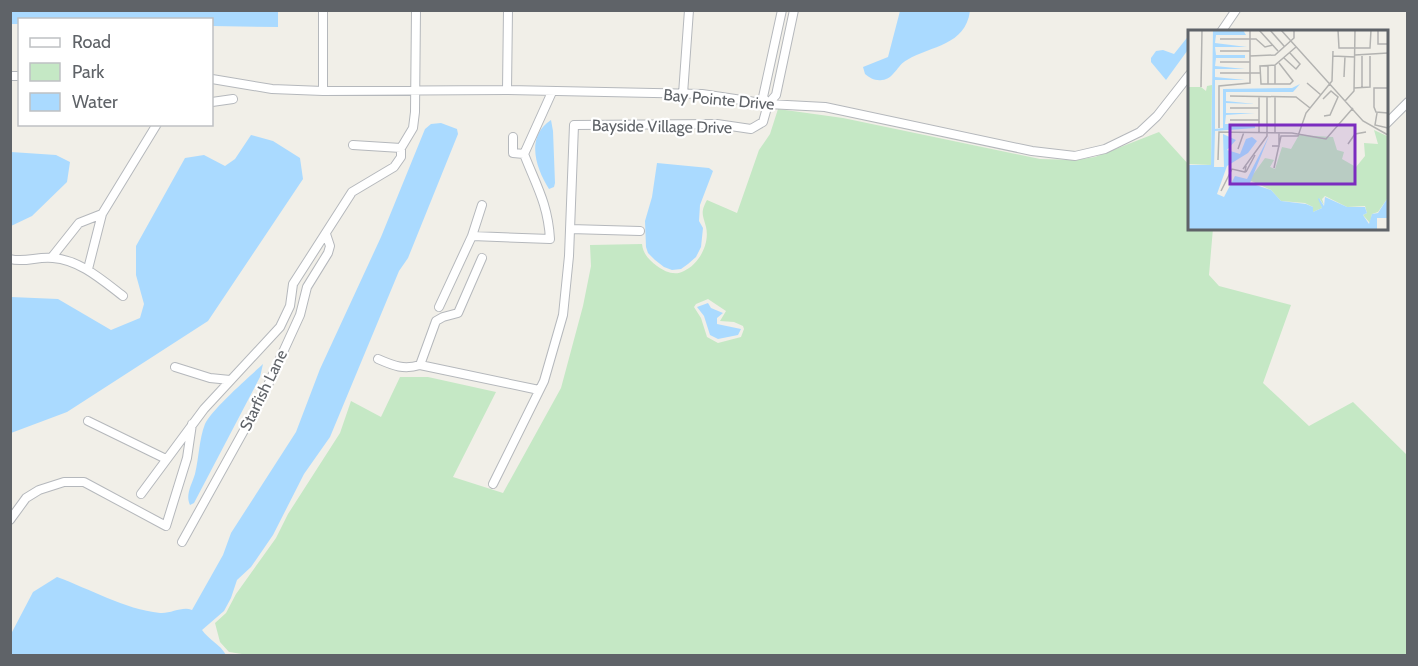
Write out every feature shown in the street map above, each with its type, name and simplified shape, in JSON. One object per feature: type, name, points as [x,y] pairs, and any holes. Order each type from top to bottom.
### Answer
[{"type":"street","points":[[323,10],[323,91]]},
{"type":"street","points":[[141,494],[192,424],[280,327],[290,306],[293,284],[352,192],[394,167],[401,157],[401,148],[412,128],[415,112],[416,10]]},
{"type":"street","points":[[507,90],[508,10]]},
{"type":"street","points":[[683,94],[689,10]]},
{"type":"street","points":[[782,10],[764,97],[768,104],[776,95],[794,10]]},
{"type":"street","points":[[1222,30],[1236,10]]},
{"type":"street","name":"Bay Pointe Drive","points":[[213,79],[272,89],[323,91],[507,90],[720,96],[768,104],[825,108],[1032,151],[1075,156],[1106,149],[1140,132],[1157,117],[1188,77]]},
{"type":"street","points":[[472,236],[550,239],[549,221],[542,195],[524,154],[552,92]]},
{"type":"street","points":[[213,102],[233,99]]},
{"type":"street","points":[[1388,121],[1407,102]]},
{"type":"street","name":"Bayside Village Drive","points":[[493,484],[539,390],[563,315],[570,230],[574,125],[717,124],[751,129],[763,122],[768,104]]},
{"type":"street","points":[[88,269],[102,214],[156,126]]},
{"type":"street","points":[[513,137],[513,153],[524,154]]},
{"type":"street","points":[[353,145],[401,148]]},
{"type":"street","points":[[439,307],[472,236],[482,205]]},
{"type":"street","points":[[52,257],[79,223],[102,214]]},
{"type":"street","points":[[570,230],[640,231]]},
{"type":"street","name":"Starfish Lane","points":[[182,542],[261,398],[300,315],[308,287],[330,246],[326,234]]},
{"type":"street","points":[[10,259],[20,262],[52,257],[88,269],[123,296]]},
{"type":"street","points":[[420,365],[436,321],[443,316],[458,313],[482,258]]},
{"type":"street","points":[[378,359],[398,368],[420,365],[539,390]]},
{"type":"street","points":[[175,367],[210,378],[230,380]]},
{"type":"street","points":[[88,421],[166,459]]},
{"type":"street","points":[[10,520],[26,498],[39,490],[64,482],[84,482],[166,526],[187,458],[192,424]]},
{"type":"green space","points":[[778,109],[843,118],[1040,159],[1075,160],[1095,157],[1159,132],[1188,164],[1188,230],[1213,230],[1209,275],[1219,286],[1291,305],[1263,383],[1309,426],[1353,402],[1407,455],[1407,655],[301,656],[296,654],[255,656],[229,652],[220,642],[215,623],[226,613],[236,594],[276,538],[288,514],[340,433],[351,401],[381,417],[400,377],[428,377],[496,392],[453,477],[503,493],[561,388],[583,306],[591,266],[590,245],[642,244],[647,256],[663,270],[670,273],[684,271],[694,264],[705,247],[707,233],[703,211],[707,200],[737,213],[759,150],[770,134]],"holes":[[[708,299],[726,311],[720,321],[734,322],[743,326],[741,337],[718,343],[707,337],[701,318],[694,307]]]},
{"type":"water","points":[[11,10],[278,11],[278,27],[213,26],[213,18],[18,18],[18,24],[11,24]]},
{"type":"water","points":[[900,11],[970,11],[967,23],[954,38],[907,60],[886,79],[873,79],[865,74],[863,67],[888,57]]},
{"type":"water","points":[[1188,36],[1188,50],[1166,80],[1151,62],[1151,58],[1156,51],[1163,50],[1174,54]]},
{"type":"water","points":[[551,120],[555,183],[554,187],[549,189],[540,172],[535,153],[538,135]]},
{"type":"water","points":[[441,123],[457,129],[458,134],[408,258],[399,271],[330,437],[304,474],[273,535],[251,567],[237,580],[224,611],[202,630],[226,655],[11,655],[11,634],[33,592],[57,577],[120,603],[147,611],[164,613],[184,609],[192,610],[223,555],[231,533],[296,432],[320,369],[381,237],[425,129],[431,124]]},
{"type":"water","points":[[251,135],[273,141],[300,158],[303,179],[208,321],[67,412],[11,433],[11,297],[58,299],[111,330],[140,318],[144,304],[136,275],[136,246],[185,158],[204,155],[225,166],[235,159]]},
{"type":"water","points":[[11,152],[56,155],[70,162],[67,182],[32,216],[11,226]]},
{"type":"water","points":[[657,163],[709,168],[713,171],[700,205],[699,221],[703,228],[701,247],[696,257],[681,269],[672,270],[664,267],[648,253],[646,247],[645,221],[652,197]]},
{"type":"water","points":[[708,303],[711,308],[723,313],[717,318],[717,324],[741,329],[738,335],[718,339],[710,335],[704,316],[697,307]]},
{"type":"water","points":[[263,364],[260,377],[194,503],[190,505],[189,493],[205,424],[223,402]]}]
